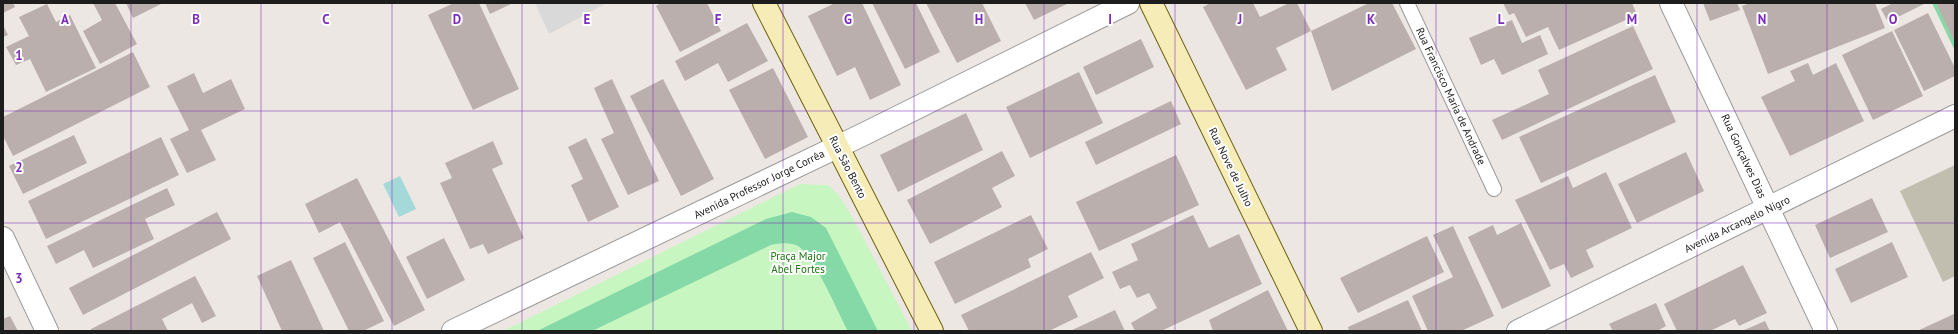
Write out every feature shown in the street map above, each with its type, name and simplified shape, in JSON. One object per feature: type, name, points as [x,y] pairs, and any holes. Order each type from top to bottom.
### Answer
[{"type":"street","name":"Rua São Bento","points":[[764,3],[932,331]]},
{"type":"street","name":"Avenida Professor Jorge Corrêa","points":[[453,331],[837,147],[1128,3]]},
{"type":"street","name":"Rua Nove de Julho","points":[[1151,3],[1311,331]]},
{"type":"street","name":"Rua Gonçalves Dias","points":[[1671,3],[1826,331]]},
{"type":"street","name":"Avenida Arcangelo Nigro","points":[[1518,331],[1769,209],[1955,116]]},
{"type":"street","points":[[3,238],[48,331]]},
{"type":"lane","name":"Rua Francisco Maria de Andrade","points":[[1407,3],[1494,189]]},
{"type":"shaded area","points":[[535,3],[607,3],[549,34]]},
{"type":"shaded area","points":[[1955,165],[1955,276],[1943,282],[1900,191]]},
{"type":"green space","points":[[1932,3],[1955,3],[1955,51]]},
{"type":"green space","name":"Praça Major Abel Fortes","points":[[800,184],[828,185],[840,197],[854,220],[912,331],[503,331]]},
{"type":"green space","points":[[792,212],[811,217],[826,228],[878,331],[848,331],[818,272],[804,251],[798,246],[785,243],[771,245],[592,331],[537,331],[766,219]]},
{"type":"water","points":[[400,176],[416,209],[399,217],[383,184]]},
{"type":"building","points":[[3,3],[13,3],[15,7],[3,13]]},
{"type":"building","points":[[93,3],[115,3],[137,44],[100,64],[83,31],[102,20]]},
{"type":"building","points":[[126,3],[163,3],[133,18]]},
{"type":"building","points":[[454,3],[479,3],[519,89],[473,110],[428,15]]},
{"type":"building","points":[[485,3],[513,3],[490,14]]},
{"type":"building","points":[[661,3],[707,3],[721,31],[680,52],[656,6]]},
{"type":"building","points":[[835,3],[862,3],[901,85],[870,100],[855,67],[837,76],[808,16]]},
{"type":"building","points":[[872,3],[916,3],[940,52],[905,69]]},
{"type":"building","points":[[926,3],[982,3],[1001,41],[957,63]]},
{"type":"building","points":[[1025,3],[1069,3],[1034,20]]},
{"type":"building","points":[[1210,3],[1253,3],[1260,17],[1289,3],[1297,3],[1311,31],[1276,48],[1287,70],[1246,90],[1203,7]]},
{"type":"building","points":[[1369,3],[1392,3],[1416,49],[1332,91],[1311,31]]},
{"type":"building","points":[[1503,3],[1632,3],[1637,15],[1559,50],[1548,27],[1526,37],[1514,13],[1509,15]]},
{"type":"building","points":[[1703,3],[1737,3],[1740,10],[1710,21]]},
{"type":"building","points":[[1750,3],[1875,3],[1885,28],[1768,74],[1742,6]]},
{"type":"building","points":[[1893,3],[1926,3],[1888,22],[1881,9]]},
{"type":"building","points":[[1936,3],[1955,3],[1955,43]]},
{"type":"building","points":[[47,4],[56,22],[70,15],[96,68],[46,92],[30,59],[16,65],[6,47],[29,36],[19,17]]},
{"type":"building","points":[[1928,13],[1955,68],[1955,76],[1924,91],[1894,30]]},
{"type":"building","points":[[1512,20],[1522,43],[1540,35],[1548,54],[1502,75],[1494,59],[1481,65],[1469,38]]},
{"type":"building","points":[[747,23],[768,61],[728,82],[718,63],[685,81],[675,61]]},
{"type":"building","points":[[3,25],[8,35],[3,37]]},
{"type":"building","points":[[1633,26],[1653,69],[1502,140],[1492,120],[1549,94],[1538,70]]},
{"type":"building","points":[[1892,31],[1923,96],[1873,120],[1842,55]]},
{"type":"building","points":[[1141,39],[1154,67],[1096,95],[1083,67]]},
{"type":"building","points":[[133,52],[150,87],[13,156],[3,136],[3,117]]},
{"type":"building","points":[[1808,63],[1813,75],[1836,63],[1864,121],[1790,156],[1761,97],[1795,81],[1790,71]]},
{"type":"building","points":[[773,68],[808,137],[765,159],[729,90]]},
{"type":"building","points":[[1079,72],[1103,123],[1030,158],[1006,107]]},
{"type":"building","points":[[194,73],[203,93],[231,79],[245,109],[201,130],[216,160],[187,173],[170,139],[189,130],[167,86]]},
{"type":"building","points":[[1655,75],[1676,122],[1541,183],[1519,137]]},
{"type":"building","points":[[612,79],[659,181],[628,195],[601,139],[614,133],[594,88]]},
{"type":"building","points":[[663,79],[714,179],[681,196],[630,96]]},
{"type":"building","points":[[1171,101],[1181,124],[1096,165],[1085,142]]},
{"type":"building","points":[[966,113],[983,150],[898,192],[880,155]]},
{"type":"building","points":[[74,135],[87,163],[23,194],[9,166]]},
{"type":"building","points":[[161,137],[179,175],[46,239],[28,201]]},
{"type":"building","points":[[586,138],[619,207],[588,222],[571,185],[583,179],[568,147]]},
{"type":"building","points":[[493,141],[503,164],[492,169],[524,238],[488,254],[483,244],[470,249],[440,183],[452,178],[445,163]]},
{"type":"building","points":[[1002,151],[1015,176],[992,188],[1002,207],[930,244],[907,200]]},
{"type":"building","points":[[1686,152],[1704,191],[1637,223],[1618,184]]},
{"type":"building","points":[[1176,155],[1199,205],[1099,251],[1076,202]]},
{"type":"building","points":[[1606,172],[1632,228],[1586,250],[1594,267],[1571,278],[1564,264],[1550,270],[1515,200],[1568,176],[1573,188]]},
{"type":"building","points":[[357,178],[425,310],[394,326],[340,222],[319,233],[305,204]]},
{"type":"building","points":[[167,188],[175,205],[145,219],[154,239],[93,268],[84,250],[56,264],[47,246]]},
{"type":"building","points":[[1872,198],[1888,232],[1830,258],[1815,225]]},
{"type":"building","points":[[217,212],[231,239],[83,315],[69,288]]},
{"type":"building","points":[[1031,215],[1048,249],[1028,259],[1031,267],[955,304],[934,262]]},
{"type":"building","points":[[1193,215],[1209,248],[1239,234],[1262,284],[1161,331],[1135,331],[1131,323],[1157,308],[1149,293],[1137,298],[1130,285],[1120,289],[1112,272],[1138,260],[1131,244]]},
{"type":"building","points":[[1521,223],[1551,286],[1502,309],[1468,237],[1493,225],[1497,235]]},
{"type":"building","points":[[1453,226],[1494,316],[1461,331],[1428,331],[1412,296],[1453,277],[1433,235]]},
{"type":"building","points":[[1427,236],[1444,272],[1358,313],[1340,278]]},
{"type":"building","points":[[444,238],[465,280],[427,299],[406,257]]},
{"type":"building","points":[[345,242],[384,321],[363,331],[349,331],[313,258]]},
{"type":"building","points":[[1892,242],[1908,277],[1851,303],[1835,269]]},
{"type":"building","points":[[1091,252],[1104,278],[1068,296],[1078,317],[1049,331],[969,331],[961,315]]},
{"type":"building","points":[[291,260],[324,331],[282,331],[257,276]]},
{"type":"building","points":[[1743,265],[1767,313],[1739,326],[1735,319],[1710,331],[1677,331],[1664,304]]},
{"type":"building","points":[[195,276],[216,316],[202,323],[192,303],[162,319],[168,331],[91,331],[91,329]]},
{"type":"building","points":[[1268,290],[1288,331],[1213,331],[1209,320]]},
{"type":"building","points":[[1408,300],[1422,331],[1349,331],[1348,327]]},
{"type":"building","points":[[1656,303],[1666,326],[1659,331],[1613,331],[1609,324]]},
{"type":"building","points":[[1115,310],[1125,331],[1070,331]]},
{"type":"building","points":[[1954,314],[1955,331],[1917,331]]},
{"type":"building","points":[[10,316],[18,331],[3,331],[3,319]]},
{"type":"building","points":[[1765,321],[1770,331],[1742,331]]}]
